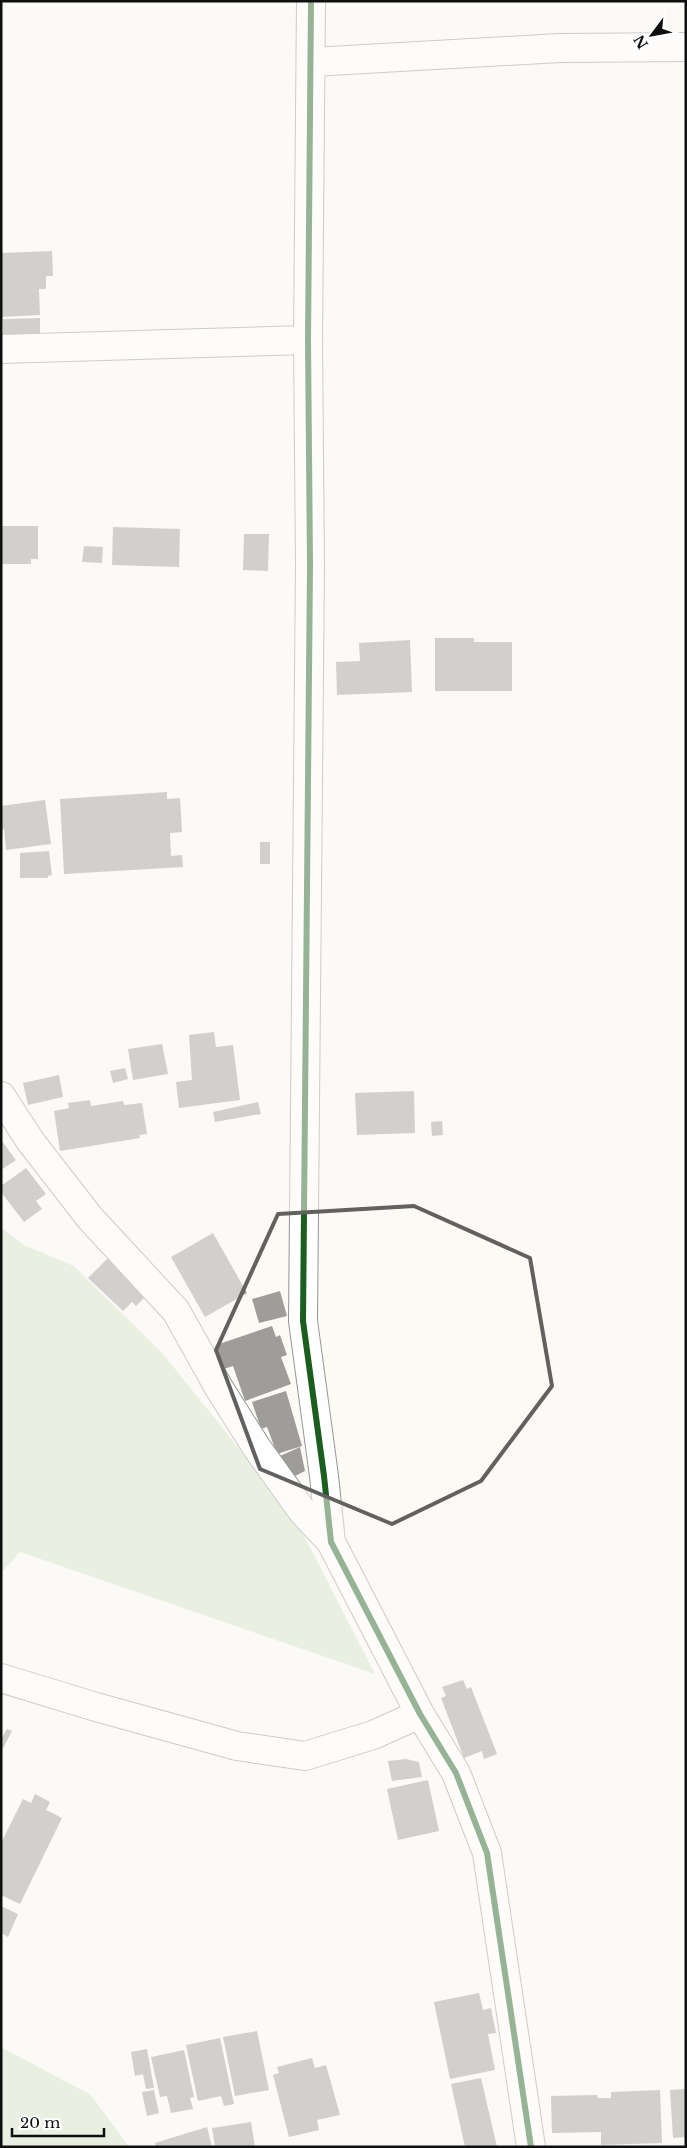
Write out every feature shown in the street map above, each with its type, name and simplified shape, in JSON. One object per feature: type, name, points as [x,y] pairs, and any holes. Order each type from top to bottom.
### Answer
[{"type":"street","points":[[311,1],[312,62],[308,340],[310,565],[303,1321],[331,1542]]},
{"type":"street","points":[[312,62],[560,48],[686,47]]},
{"type":"street","points":[[1,349],[308,340]]},
{"type":"street","points":[[1,1096],[31,1142],[90,1218],[176,1311],[219,1388],[256,1448],[302,1512],[331,1542],[420,1714],[456,1773],[487,1853],[530,2147]]},
{"type":"street","points":[[1,1678],[96,1707],[237,1746],[305,1756],[373,1735],[420,1714]]},
{"type":"highlighted area","points":[[414,1206],[530,1258],[552,1386],[481,1481],[392,1524],[260,1469],[216,1350],[278,1214]]},
{"type":"green space","points":[[1,1227],[24,1245],[74,1266],[163,1354],[295,1518],[375,1674],[20,1552],[1,1573]]},
{"type":"green space","points":[[1,2047],[91,2095],[129,2147],[1,2147]]},
{"type":"building","points":[[52,251],[53,276],[46,276],[46,289],[39,289],[40,315],[2,317],[1,253]]},
{"type":"building","points":[[40,318],[40,335],[3,335],[3,319]]},
{"type":"building","points":[[1,526],[38,526],[38,559],[31,559],[31,564],[1,564]]},
{"type":"building","points":[[113,527],[180,529],[179,567],[112,565]]},
{"type":"building","points":[[244,534],[269,534],[268,571],[243,570]]},
{"type":"building","points":[[84,546],[103,547],[102,563],[82,562]]},
{"type":"building","points":[[435,638],[474,638],[474,642],[512,642],[512,691],[435,691]]},
{"type":"building","points":[[410,640],[412,692],[337,695],[336,662],[360,661],[359,643]]},
{"type":"building","points":[[167,792],[167,799],[180,798],[182,832],[170,833],[171,856],[182,855],[183,867],[64,874],[60,799]]},
{"type":"building","points":[[45,800],[51,844],[6,850],[4,829],[1,830],[1,806]]},
{"type":"building","points":[[260,842],[270,842],[270,864],[260,864]]},
{"type":"building","points":[[49,851],[52,875],[48,876],[48,878],[20,878],[20,853]]},
{"type":"building","points":[[214,1032],[216,1047],[233,1045],[240,1100],[179,1108],[176,1082],[192,1080],[189,1035]]},
{"type":"building","points":[[162,1044],[168,1074],[133,1080],[128,1049]]},
{"type":"building","points":[[125,1068],[128,1079],[113,1083],[110,1071]]},
{"type":"building","points":[[59,1075],[63,1097],[28,1105],[23,1083]]},
{"type":"building","points":[[414,1091],[415,1133],[357,1135],[355,1093]]},
{"type":"building","points":[[90,1100],[91,1106],[123,1101],[124,1105],[142,1103],[147,1134],[139,1135],[140,1138],[60,1151],[54,1111],[69,1108],[68,1103]]},
{"type":"building","points":[[258,1102],[261,1114],[215,1122],[213,1112]]},
{"type":"building","points":[[442,1121],[443,1135],[432,1136],[431,1122]]},
{"type":"building","points":[[1,1140],[16,1160],[1,1170]]},
{"type":"building","points":[[26,1168],[46,1194],[36,1201],[42,1209],[24,1222],[1,1192],[1,1186]]},
{"type":"building","points":[[213,1233],[247,1293],[205,1317],[171,1257]]},
{"type":"building","points":[[109,1257],[147,1295],[136,1306],[132,1302],[123,1311],[88,1278]]},
{"type":"building","points":[[280,1291],[287,1316],[259,1323],[252,1299]]},
{"type":"building","points":[[272,1326],[276,1337],[280,1335],[287,1355],[281,1357],[291,1384],[245,1401],[233,1366],[224,1369],[216,1345]]},
{"type":"building","points":[[286,1391],[302,1446],[277,1454],[267,1427],[261,1429],[252,1402]]},
{"type":"building","points":[[300,1447],[305,1471],[291,1478],[280,1456]]},
{"type":"building","points":[[463,1680],[467,1689],[471,1687],[497,1754],[484,1759],[482,1751],[464,1758],[441,1698],[446,1696],[442,1687]]},
{"type":"building","points":[[7,1729],[12,1731],[1,1752],[1,1739]]},
{"type":"building","points":[[406,1759],[419,1762],[422,1777],[392,1781],[388,1761]]},
{"type":"building","points":[[428,1780],[439,1831],[398,1840],[387,1789]]},
{"type":"building","points":[[35,1794],[50,1802],[46,1810],[62,1818],[20,1904],[1,1895],[1,1843],[23,1799],[31,1803]]},
{"type":"building","points":[[1,1906],[18,1914],[8,1937],[1,1933]]},
{"type":"building","points":[[479,1993],[483,2010],[491,2008],[496,2033],[488,2034],[495,2070],[450,2079],[434,2002]]},
{"type":"building","points":[[257,2031],[269,2090],[235,2096],[223,2037]]},
{"type":"building","points":[[220,2038],[234,2104],[224,2106],[221,2096],[198,2101],[186,2045]]},
{"type":"building","points":[[147,2049],[154,2088],[146,2089],[143,2074],[135,2076],[131,2052]]},
{"type":"building","points":[[184,2050],[194,2097],[190,2098],[193,2109],[171,2113],[167,2096],[160,2097],[151,2057]]},
{"type":"building","points":[[312,2058],[315,2068],[326,2065],[340,2115],[317,2120],[319,2130],[289,2137],[273,2075],[279,2073],[277,2067]]},
{"type":"building","points":[[481,2078],[497,2147],[465,2147],[451,2084]]},
{"type":"building","points":[[686,2089],[686,2137],[673,2138],[670,2090]]},
{"type":"building","points":[[154,2090],[159,2113],[147,2116],[142,2092]]},
{"type":"building","points":[[660,2090],[662,2143],[601,2145],[601,2132],[552,2133],[551,2096],[597,2095],[598,2098],[611,2098],[611,2092]]},
{"type":"building","points":[[251,2122],[255,2147],[215,2147],[212,2128]]},
{"type":"building","points":[[207,2127],[212,2147],[156,2147],[155,2143]]},
{"type":"cycle path","points":[[311,1],[308,340],[310,565],[303,1321],[331,1542],[420,1714],[456,1773],[487,1853],[531,2147]]}]
